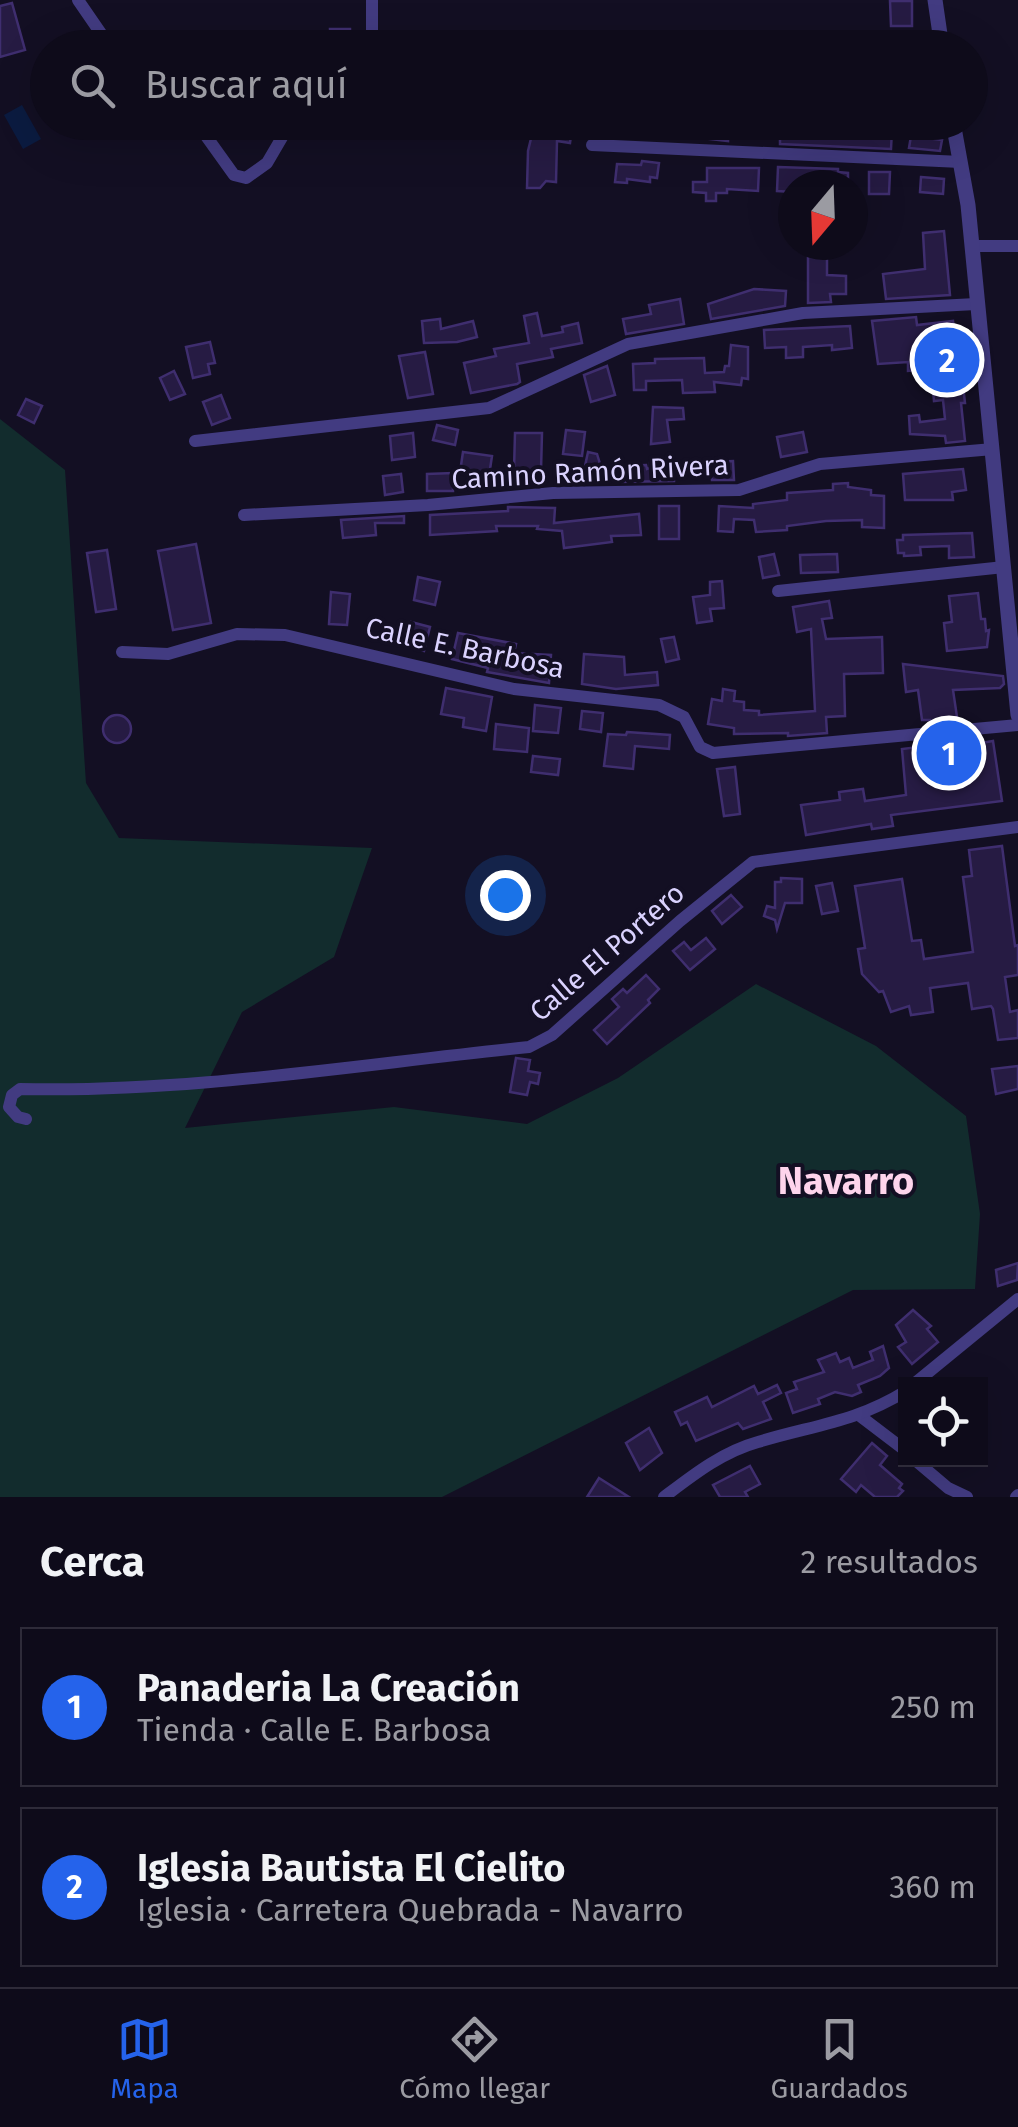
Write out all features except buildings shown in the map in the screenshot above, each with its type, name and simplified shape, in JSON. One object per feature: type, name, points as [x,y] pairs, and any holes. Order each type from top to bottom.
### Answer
[{"type":"street","points":[[78,0],[98,30]]},
{"type":"street","points":[[372,0],[372,30]]},
{"type":"street","points":[[935,0],[939,30]]},
{"type":"street","points":[[209,140],[234,175],[246,178],[267,162],[280,140]]},
{"type":"street","points":[[957,140],[1010,576],[1018,715]]},
{"type":"street","points":[[592,146],[961,162]]},
{"type":"street","points":[[972,246],[1018,246]]},
{"type":"street","points":[[196,441],[489,408],[628,344],[803,313],[976,304]]},
{"type":"street","name":"Camino Ramón Rivera","points":[[244,515],[428,506],[553,493],[739,490],[820,464],[994,449]]},
{"type":"street","points":[[778,591],[1010,576]]},
{"type":"street","name":"Calle E. Barbosa","points":[[122,652],[168,654],[237,634],[285,634],[514,690],[658,704],[684,717],[700,747],[713,753],[1018,725]]},
{"type":"street","name":"Calle El Portero","points":[[26,1119],[18,1117],[9,1106],[20,1089],[133,1087],[222,1080],[529,1047],[552,1035],[680,921],[754,862],[1018,826]]},
{"type":"street","points":[[923,1377],[1018,1299]]},
{"type":"street","points":[[664,1497],[709,1463],[755,1442],[860,1416],[898,1395]]},
{"type":"street","points":[[860,1416],[898,1445]]},
{"type":"street","points":[[923,1467],[948,1488],[968,1497]]},
{"type":"green space","points":[[0,419],[65,470],[86,783],[119,838],[372,848],[334,957],[242,1012],[185,1128],[394,1107],[527,1124],[618,1078],[756,984],[876,1046],[966,1116],[980,1214],[975,1289],[853,1290],[442,1497],[0,1497]]},
{"type":"water","points":[[22,105],[30,119],[30,140],[39,140],[23,149],[4,115]]},
{"type":"place","name":"Iglesia Bautista El Cielito","points":[[947,360]]},
{"type":"place","name":"Panaderia La Creación","points":[[949,753]]},
{"type":"district","name":"Navarro","points":[[846,1181]]}]
